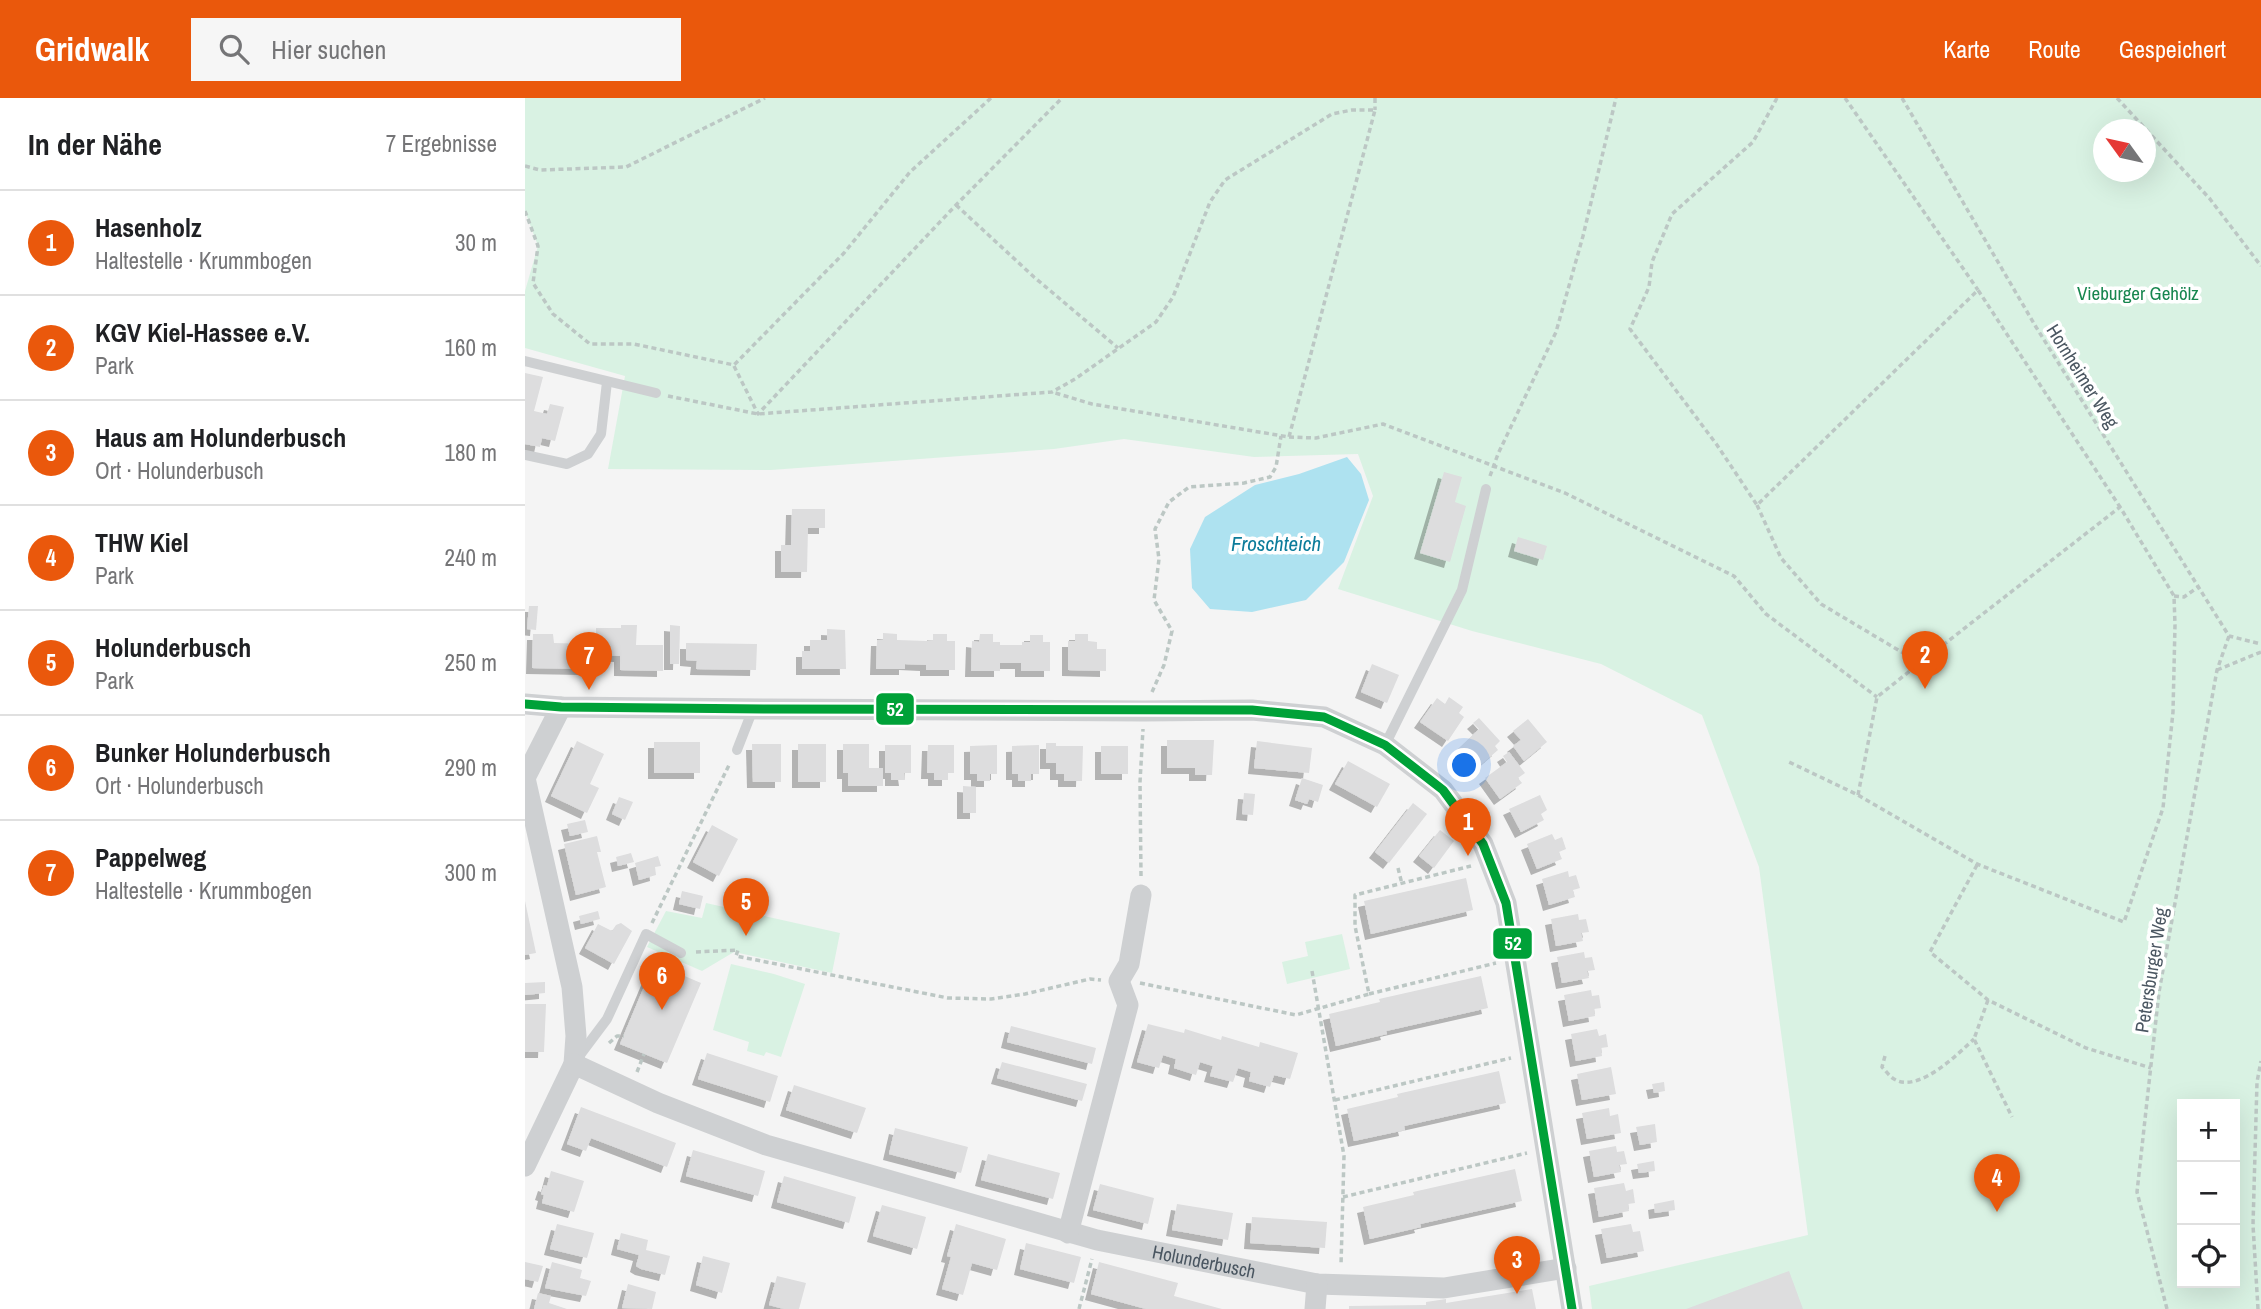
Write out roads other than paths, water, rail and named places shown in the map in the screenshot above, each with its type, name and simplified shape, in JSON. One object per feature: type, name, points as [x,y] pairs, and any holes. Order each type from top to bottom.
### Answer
[{"type":"street","points":[[525,704],[561,708],[1252,710],[1324,717],[1385,745],[1443,790],[1483,844],[1506,903],[1572,1309]]},
{"type":"street","points":[[525,1166],[583,1068],[576,1036],[572,987],[525,778],[561,708]]},
{"type":"street","points":[[1068,1234],[1128,1005],[1119,981],[1129,964],[1141,895]]},
{"type":"street","name":"Holunderbusch","points":[[583,1068],[658,1103],[766,1145],[1068,1234],[1097,1240],[1317,1284],[1444,1288],[1566,1268]]},
{"type":"street","points":[[1315,1309],[1317,1284]]},
{"type":"lane","points":[[525,361],[656,393]]},
{"type":"lane","points":[[525,455],[567,464],[587,454],[601,434],[607,382]]},
{"type":"lane","points":[[1385,745],[1462,590],[1486,489]]},
{"type":"lane","points":[[737,750],[753,709]]},
{"type":"lane","points":[[583,1068],[646,934],[681,953]]},
{"type":"water","name":"Froschteich","points":[[1347,457],[1361,474],[1369,500],[1344,562],[1306,600],[1252,612],[1210,609],[1192,588],[1190,549],[1205,517],[1255,485],[1299,474]]},
{"type":"place","name":"KGV Kiel-Hassee e.V.","points":[[1925,689]]},
{"type":"place","name":"Pappelweg","points":[[589,690]]},
{"type":"place","name":"Hasenholz","points":[[1468,856]]},
{"type":"place","name":"Holunderbusch","points":[[746,936]]},
{"type":"place","name":"Bunker Holunderbusch","points":[[662,1010]]},
{"type":"place","name":"THW Kiel","points":[[1997,1212]]},
{"type":"place","name":"Haus am Holunderbusch","points":[[1517,1294]]},
{"type":"park label","name":"Vieburger Gehölz","points":[[2138,293]]}]
